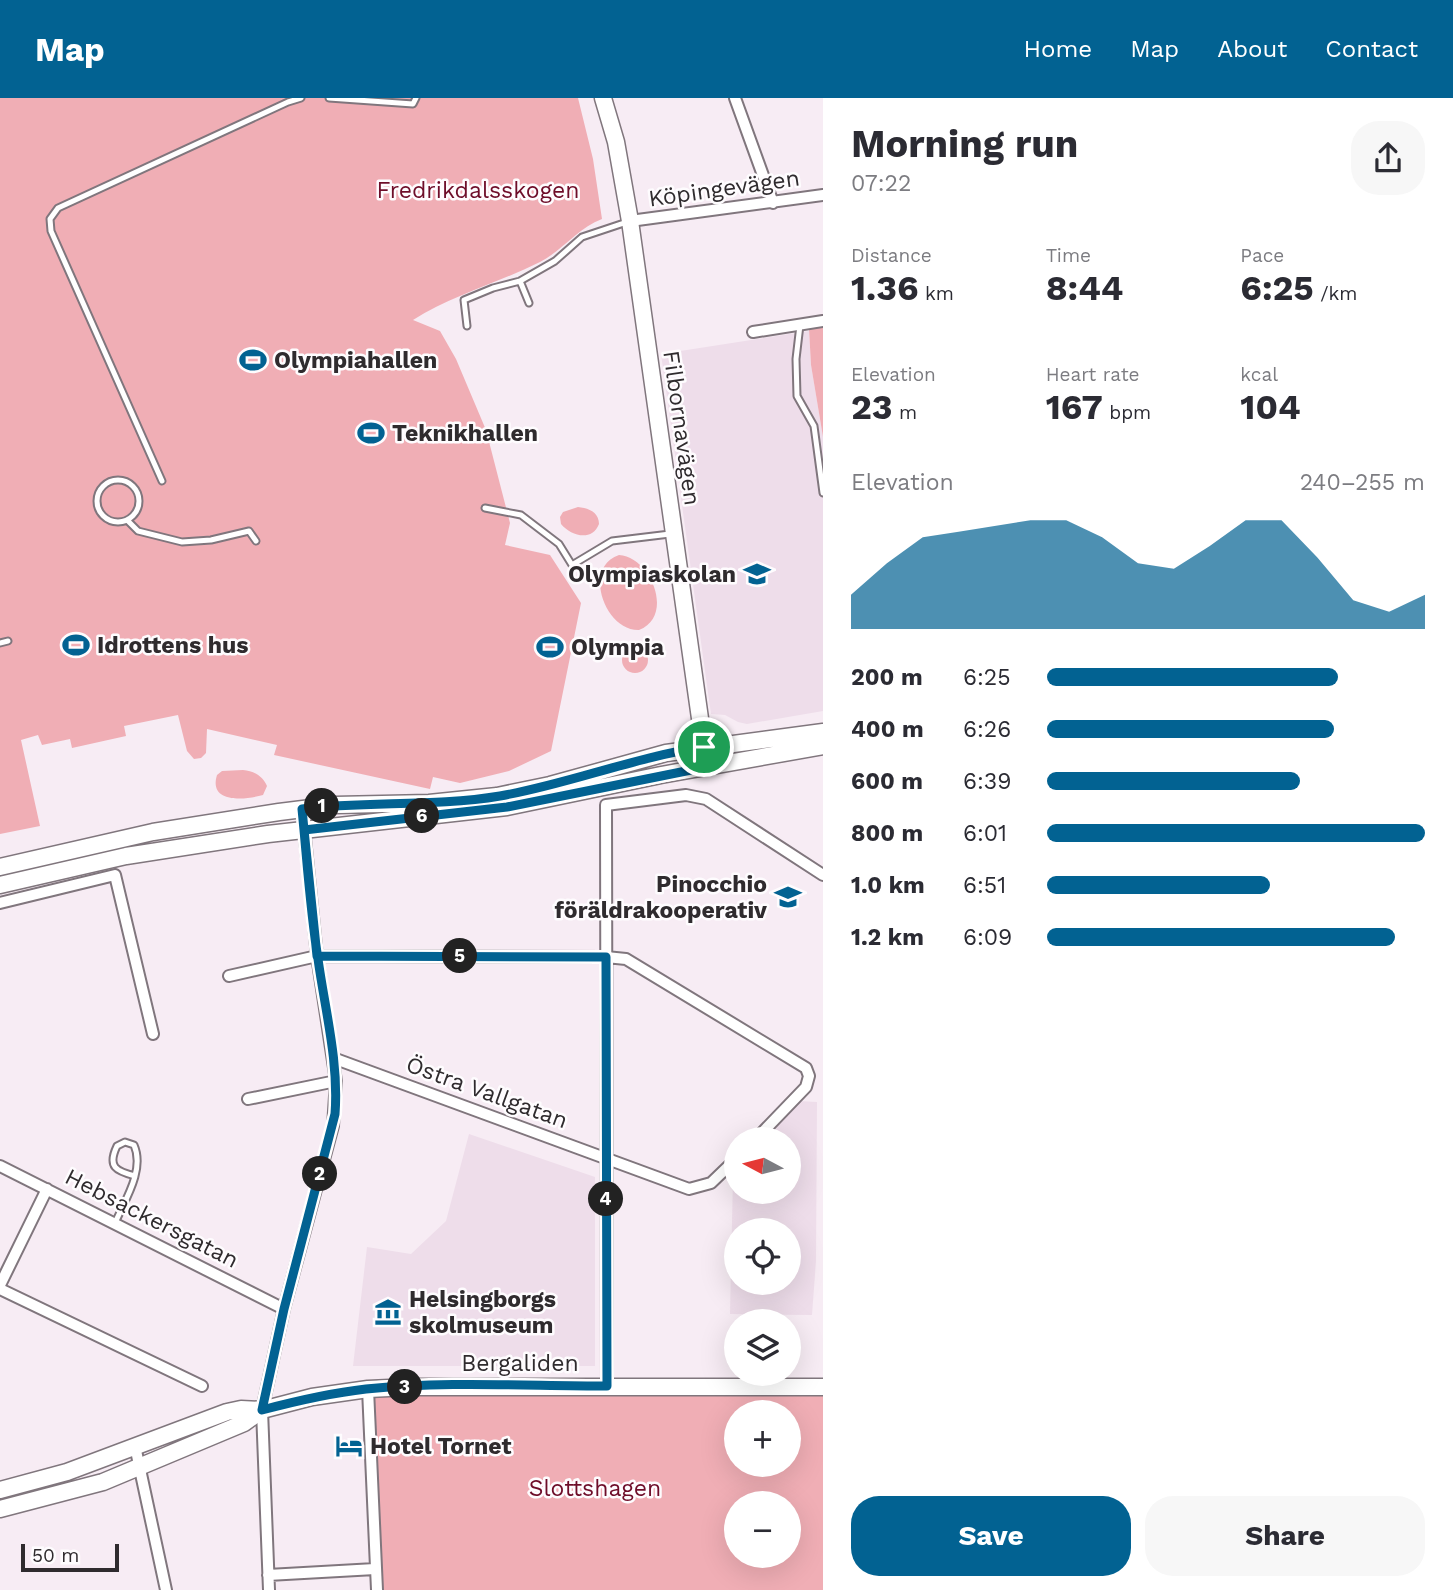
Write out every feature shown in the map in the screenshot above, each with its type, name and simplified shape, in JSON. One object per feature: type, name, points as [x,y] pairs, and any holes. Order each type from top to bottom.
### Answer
[{"type":"street","name":"Filbornavägen","points":[[603,98],[616,142],[630,221],[706,767]]},
{"type":"street","points":[[735,98],[773,203]]},
{"type":"street","name":"Köpingevägen","points":[[630,221],[823,195]]},
{"type":"street","points":[[753,332],[823,321]]},
{"type":"street","points":[[0,867],[153,832],[302,809],[335,805],[429,803],[497,796],[550,785],[666,753],[823,732]]},
{"type":"street","points":[[0,885],[127,856],[304,830],[507,807],[823,746]]},
{"type":"street","points":[[607,1386],[606,804],[686,795],[706,799],[823,875]]},
{"type":"street","points":[[269,1590],[262,1410],[284,1309],[333,1126],[336,1081],[317,956],[302,809]]},
{"type":"street","points":[[0,903],[116,875],[127,856]]},
{"type":"street","points":[[116,875],[153,1034]]},
{"type":"street","points":[[229,976],[317,956],[625,959],[806,1068],[809,1076],[806,1087],[768,1127]]},
{"type":"street","name":"Östra Vallgatan","points":[[333,1058],[689,1189],[711,1183],[724,1170]]},
{"type":"street","points":[[248,1099],[336,1081]]},
{"type":"street","name":"Hebsackersgatan","points":[[0,1166],[284,1309]]},
{"type":"street","points":[[47,1189],[0,1287],[202,1386]]},
{"type":"street","name":"Bergaliden","points":[[262,1410],[312,1397],[368,1389],[470,1386],[823,1387]]},
{"type":"street","points":[[368,1389],[377,1590]]},
{"type":"street","points":[[240,1409],[262,1410],[244,1423],[139,1467],[69,1493],[3,1508],[0,1489],[67,1472],[227,1412],[240,1409]]},
{"type":"street","points":[[135,1446],[166,1590]]},
{"type":"street","points":[[268,1575],[375,1569]]},
{"type":"lane","points":[[163,481],[51,231],[51,216],[58,208],[301,98]]},
{"type":"lane","points":[[329,98],[414,104],[416,98]]},
{"type":"lane","points":[[467,326],[464,300],[520,281],[555,261],[582,237],[630,221]]},
{"type":"lane","points":[[520,281],[529,303]]},
{"type":"lane","points":[[800,325],[796,359],[797,396],[814,426],[823,493]]},
{"type":"lane","points":[[127,520],[137,510],[139,496],[136,490],[127,481],[107,483],[97,499],[101,513],[110,520],[127,520],[138,531],[182,542],[212,540],[249,531],[256,541]]},
{"type":"lane","points":[[485,508],[521,515],[559,544],[572,565],[612,541],[673,534]]},
{"type":"lane","points":[[0,643],[8,641]]},
{"type":"lane","points":[[115,1223],[135,1177],[138,1155],[134,1145],[125,1142],[117,1146],[112,1156],[114,1166],[118,1172],[135,1177]]},
{"type":"shaded area","name":"Olympiaskolan","points":[[809,331],[811,365],[823,437],[823,711],[747,724],[725,715],[711,714],[661,354]]},
{"type":"shaded area","points":[[799,1101],[817,1102],[816,1261],[812,1315],[801,1315],[801,1309],[730,1309],[730,1295],[801,1295],[801,1218],[732,1218],[732,1204],[802,1204],[802,1127],[776,1127]]},
{"type":"shaded area","points":[[469,1134],[595,1177],[595,1366],[353,1366],[367,1247],[411,1254],[446,1221]]},
{"type":"green space","name":"Fredrikdalsskogen","points":[[0,98],[578,98],[593,159],[602,219],[585,228],[540,262],[444,303],[413,320],[440,331],[456,359],[486,430],[510,523],[505,545],[550,555],[581,603],[551,751],[509,771],[460,783],[433,777],[430,789],[274,755],[277,745],[207,729],[206,753],[201,758],[194,759],[187,751],[178,715],[124,726],[126,736],[72,748],[70,739],[42,745],[38,735],[21,740],[40,826],[0,834]]},
{"type":"green space","points":[[823,327],[823,437],[811,365],[809,329]]},
{"type":"green space","points":[[578,507],[597,516],[599,524],[592,533],[576,534],[561,524],[560,517],[563,512]]},
{"type":"green space","points":[[619,555],[631,558],[641,566],[655,588],[656,613],[650,623],[639,630],[627,628],[616,620],[602,597],[602,572],[608,562]]},
{"type":"green space","points":[[635,647],[644,651],[648,660],[644,669],[635,673],[626,669],[622,660],[626,651]]},
{"type":"green space","points":[[243,770],[263,779],[267,786],[263,795],[239,799],[230,798],[218,791],[217,775],[222,771]]},
{"type":"green space","name":"Slottshagen","points":[[368,1389],[823,1389],[823,1590],[377,1590]]},
{"type":"place","name":"Olympiahallen","points":[[253,360]]},
{"type":"place","name":"Teknikhallen","points":[[371,433]]},
{"type":"place","name":"Olympiaskolan","points":[[757,574]]},
{"type":"place","name":"Idrottens hus","points":[[76,645]]},
{"type":"place","name":"Olympia","points":[[550,647]]},
{"type":"place","name":"Pinocchio föräldrakooperativ","points":[[788,897]]},
{"type":"place","name":"Helsingborgs skolmuseum","points":[[388,1312]]},
{"type":"place","name":"Hotel Tornet","points":[[349,1446]]},
{"type":"route","points":[[704,747],[666,753],[550,785],[497,796],[429,803],[389,802],[302,809],[305,845],[317,956],[336,1081],[336,1101],[333,1126],[284,1309],[262,1410],[312,1397],[368,1389],[607,1386],[606,957],[317,956],[304,830],[507,807],[706,767],[704,747]]}]
